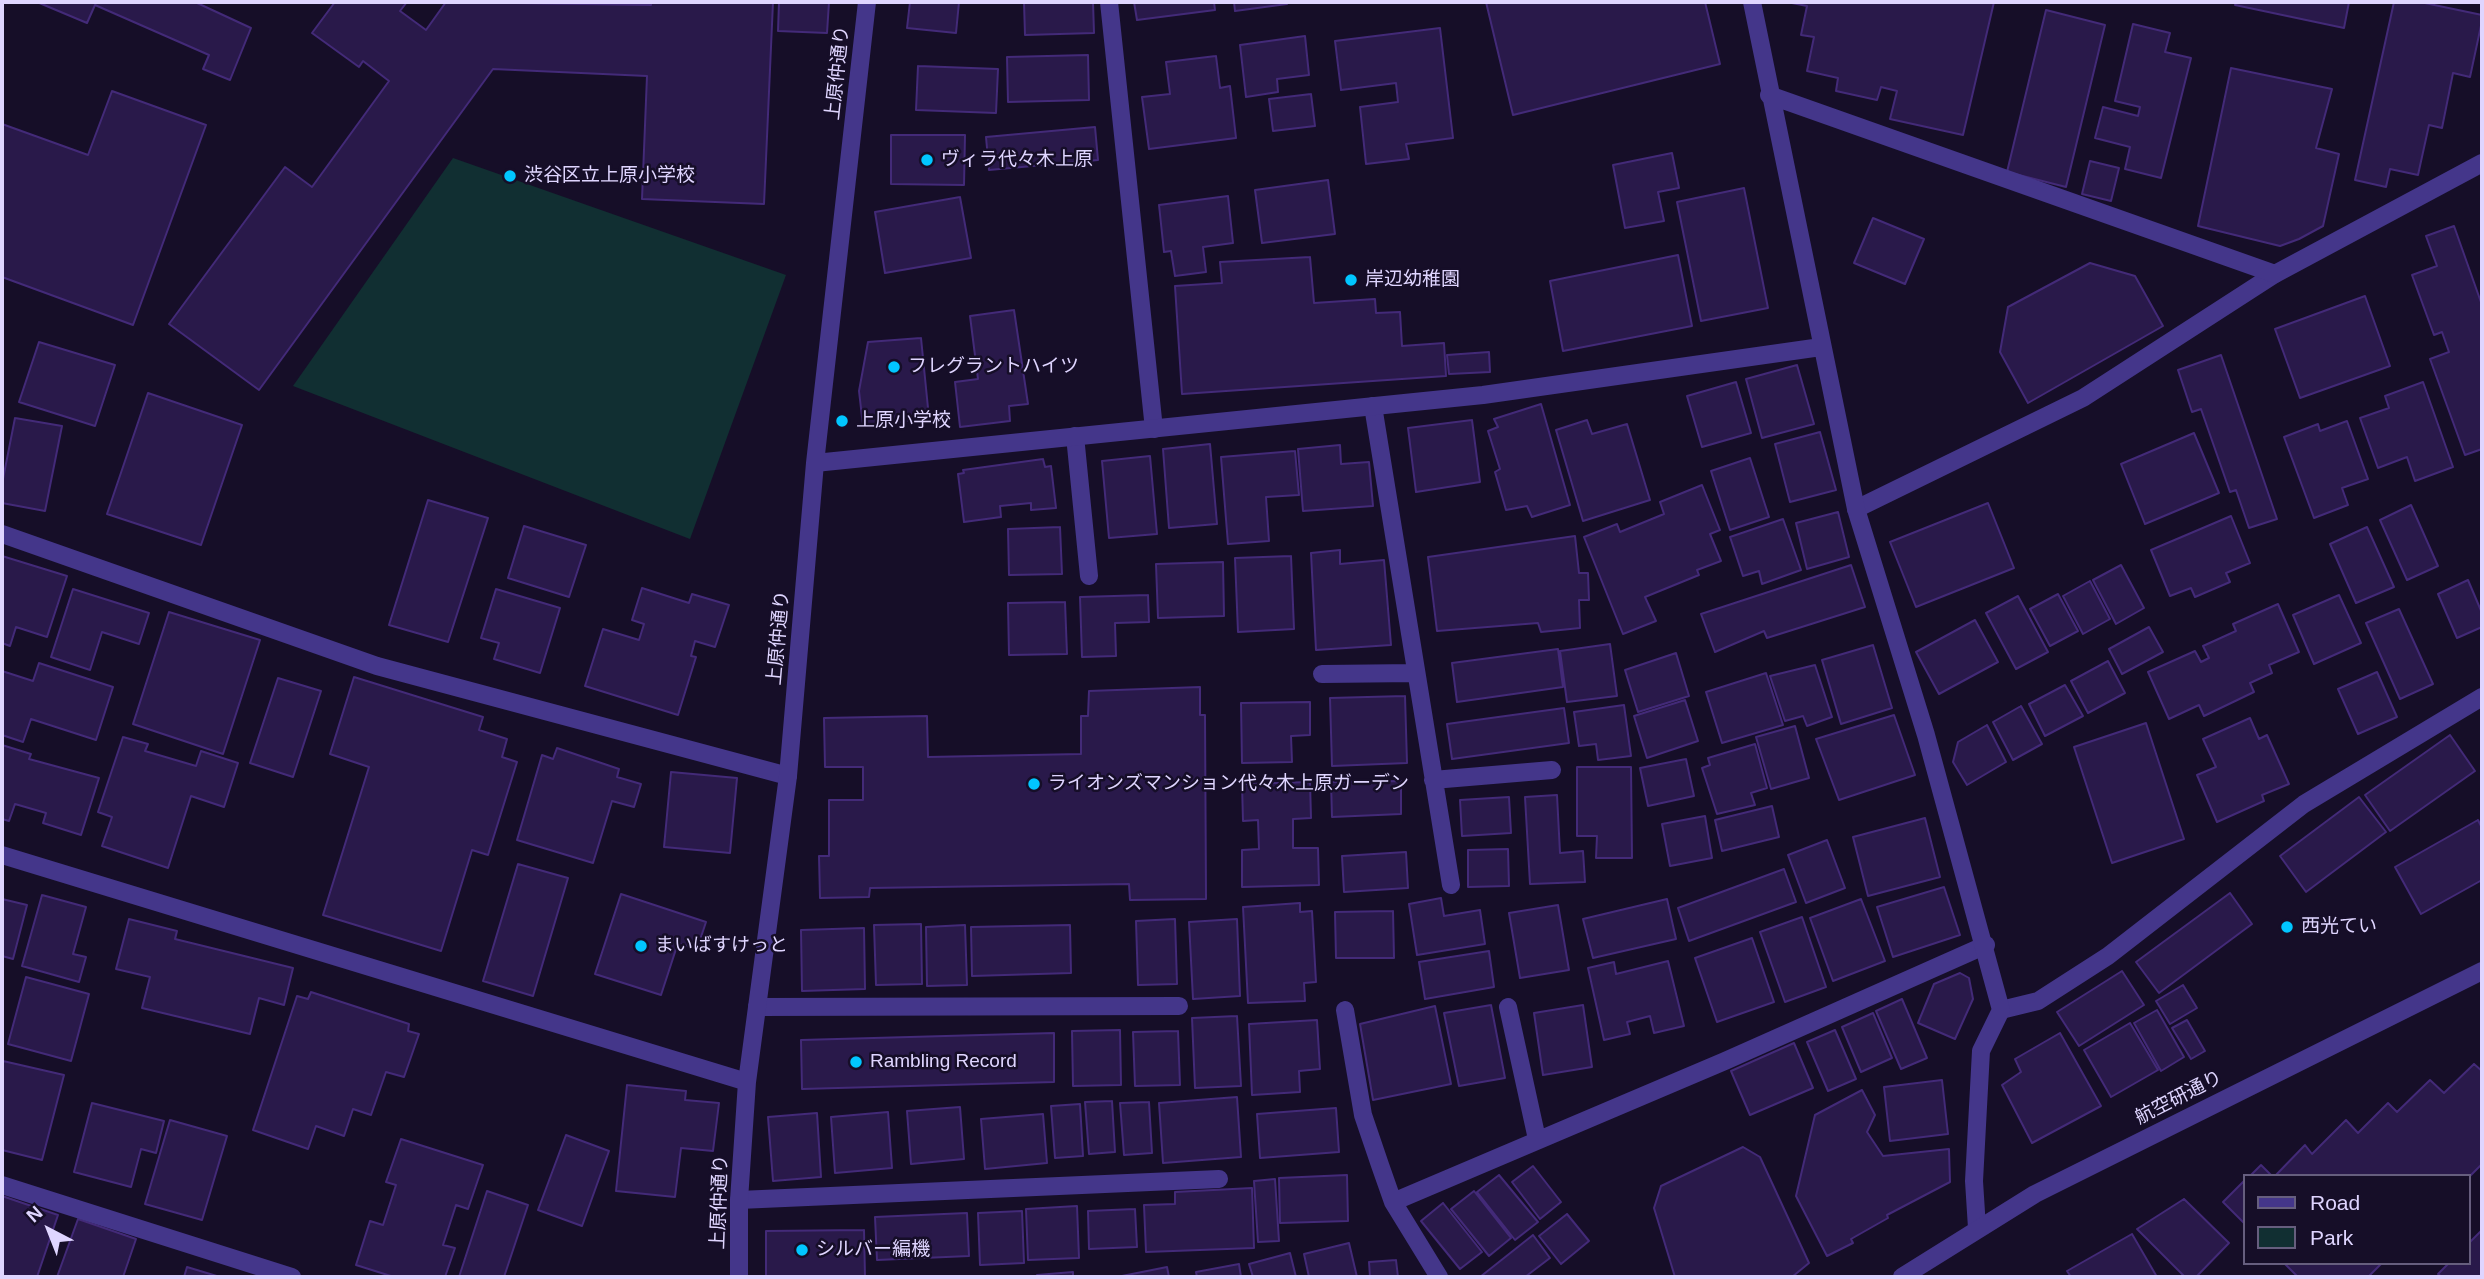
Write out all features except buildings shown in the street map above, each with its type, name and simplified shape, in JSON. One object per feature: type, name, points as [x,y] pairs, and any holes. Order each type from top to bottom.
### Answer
[{"type":"street","name":"上原仲通り","points":[[739,1277],[739,1200],[747,1082],[788,776],[815,463],[867,2]]},
{"type":"street","points":[[1109,2],[1154,429]]},
{"type":"street","points":[[1752,2],[1856,509],[1926,734],[1986,945],[2001,1010],[1981,1051],[1974,1181],[1978,1228]]},
{"type":"street","points":[[1769,95],[2275,274]]},
{"type":"street","points":[[1856,509],[2083,398],[2275,274],[2482,163]]},
{"type":"street","points":[[815,463],[1483,395],[1821,347]]},
{"type":"street","points":[[1373,406],[1451,885]]},
{"type":"street","points":[[1075,436],[1089,576]]},
{"type":"street","points":[[2,534],[377,666],[788,776]]},
{"type":"street","points":[[1322,674],[1416,673]]},
{"type":"street","points":[[2001,1010],[2038,1002],[2108,956],[2304,804],[2482,696]]},
{"type":"street","points":[[1433,780],[1552,770]]},
{"type":"street","points":[[2,855],[747,1082]]},
{"type":"street","points":[[1393,1202],[1725,1061],[1986,945]]},
{"type":"street","name":"航空研通り","points":[[1902,1277],[2035,1194],[2482,971]]},
{"type":"street","points":[[757,1007],[1179,1006]]},
{"type":"street","points":[[1508,1007],[1537,1139]]},
{"type":"street","points":[[1345,1010],[1363,1115],[1393,1202],[1439,1277]]},
{"type":"street","points":[[739,1200],[1219,1179]]},
{"type":"street","points":[[2,1185],[292,1277]]},
{"type":"green space","points":[[453,158],[786,275],[690,539],[293,386]]},
{"type":"place","name":"ヴィラ代々木上原","points":[[927,160]]},
{"type":"place","name":"渋谷区立上原小学校","points":[[510,176]]},
{"type":"place","name":"岸辺幼稚園","points":[[1351,280]]},
{"type":"place","name":"フレグラントハイツ","points":[[894,367]]},
{"type":"place","name":"上原小学校","points":[[842,421]]},
{"type":"place","name":"ライオンズマンション代々木上原ガーデン","points":[[1034,784]]},
{"type":"place","name":"西光てい","points":[[2287,927]]},
{"type":"place","name":"まいばすけっと","points":[[641,946]]},
{"type":"place","name":"Rambling Record","points":[[856,1062]]},
{"type":"place","name":"シルバー編機","points":[[802,1250]]}]
